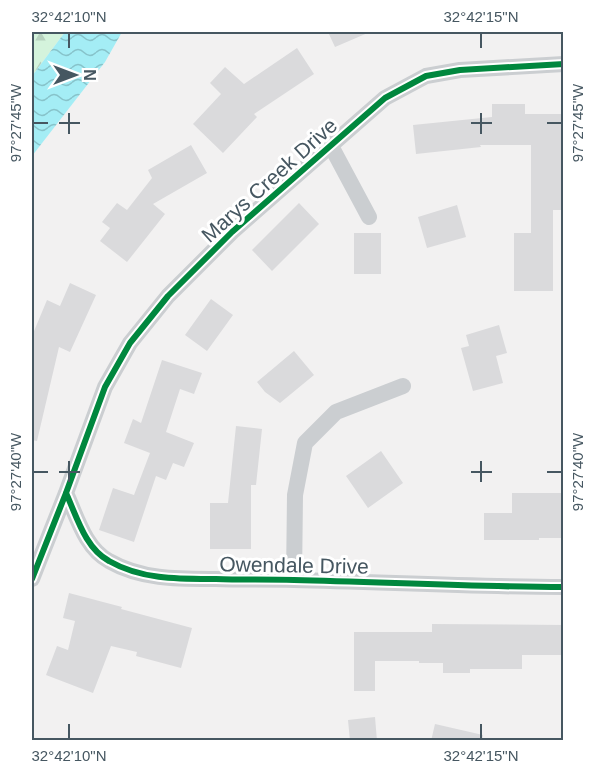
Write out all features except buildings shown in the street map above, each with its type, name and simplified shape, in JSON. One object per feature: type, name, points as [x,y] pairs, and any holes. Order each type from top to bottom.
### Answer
[{"type":"street","name":"Marys Creek Drive","points":[[32,579],[105,387],[130,343],[168,296],[232,232],[385,98],[426,76],[460,70],[564,64]]},
{"type":"street","points":[[331,146],[369,217]]},
{"type":"street","points":[[294,580],[295,495],[305,443],[336,412],[403,386]]},
{"type":"street","name":"Owendale Drive","points":[[66,493],[86,537],[99,554],[111,562],[134,571],[168,579],[564,587]]},
{"type":"green space","points":[[32,32],[65,32],[32,76]]},
{"type":"water","points":[[65,32],[122,32],[105,62],[32,156],[32,76]]},
{"type":"cycle path","points":[[32,579],[105,387],[130,343],[168,296],[232,232],[385,98],[426,76],[460,70],[564,64]]},
{"type":"cycle path","points":[[66,493],[83,531],[94,548],[109,561],[148,575],[189,579],[564,587]]}]
